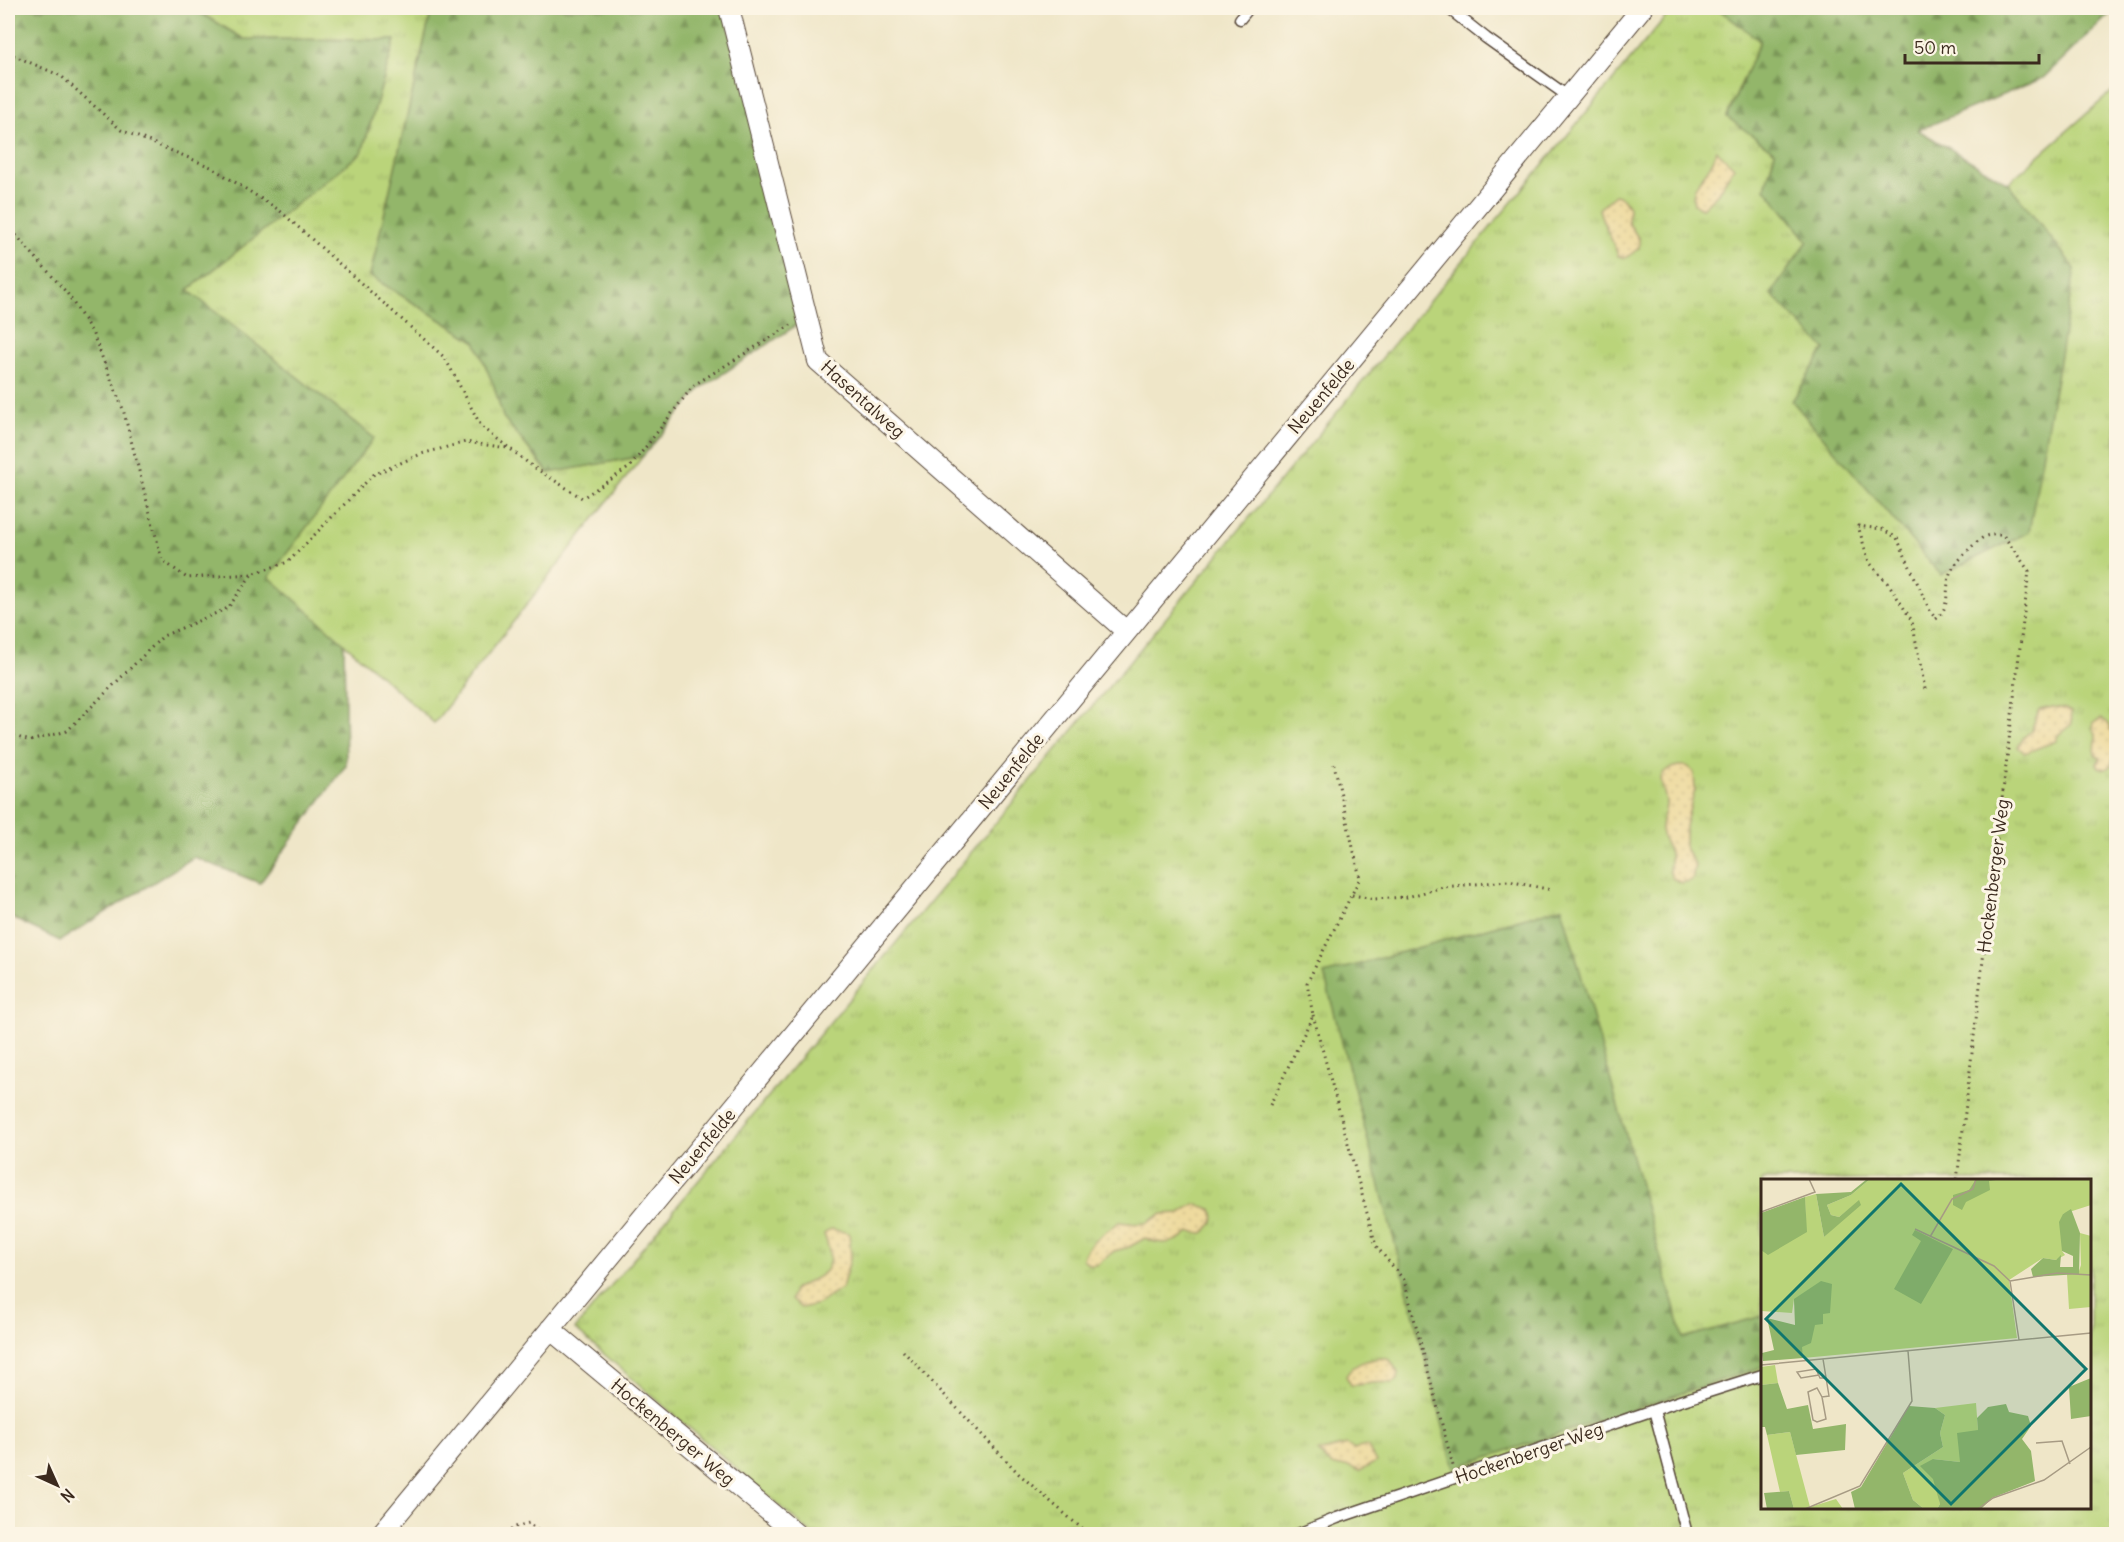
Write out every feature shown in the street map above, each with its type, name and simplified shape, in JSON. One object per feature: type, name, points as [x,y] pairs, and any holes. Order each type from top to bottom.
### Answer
[{"type":"street","name":"Hasentalweg","points":[[729,8],[818,361],[1126,631]]},
{"type":"street","name":"Neuenfelde","points":[[381,1534],[1642,8]]},
{"type":"street","name":"Hockenberger Weg","points":[[550,1329],[796,1534]]},
{"type":"lane","points":[[1240,19],[1250,8]]},
{"type":"lane","points":[[1448,8],[1569,97]]},
{"type":"lane","name":"Hockenberger Weg","points":[[1298,1534],[1337,1518],[1761,1375]]},
{"type":"lane","points":[[1654,1410],[1687,1534]]},
{"type":"path","points":[[8,53],[62,76],[121,130],[211,167],[279,210],[445,358],[481,426],[532,466]]},
{"type":"path","points":[[8,226],[67,292],[92,332],[123,409],[162,560],[187,578],[252,574],[288,562],[373,475],[421,454],[466,442],[508,448],[582,498],[630,467],[694,385],[806,316]]},
{"type":"path","name":"Hockenberger Weg","points":[[1925,689],[1912,621],[1890,586],[1869,561],[1858,526],[1882,529],[1897,538],[1930,611],[1936,619],[1946,605],[1951,571],[1985,536],[2003,535],[2029,571],[1957,1179]]},
{"type":"path","points":[[8,734],[30,741],[67,731],[164,636],[228,608],[252,574]]},
{"type":"path","points":[[1334,764],[1360,878],[1307,983],[1313,1016],[1376,1246],[1404,1281],[1454,1468],[1460,1477]]},
{"type":"path","points":[[1352,896],[1374,899],[1407,897],[1443,887],[1508,881],[1552,890]]},
{"type":"path","points":[[1270,1105],[1313,1016]]},
{"type":"path","points":[[903,1351],[1019,1474],[1088,1534]]},
{"type":"path","points":[[506,1534],[515,1527],[529,1523],[542,1534]]},
{"type":"green space","points":[[8,8],[192,8],[244,39],[395,40],[362,152],[188,290],[374,438],[269,577],[344,643],[346,765],[260,883],[194,857],[60,941],[8,916]]},
{"type":"green space","points":[[192,8],[432,8],[370,276],[475,341],[494,386],[503,417],[548,473],[643,456],[434,723],[269,577],[188,290],[362,152],[395,40],[244,39]]},
{"type":"green space","points":[[432,8],[724,8],[806,319],[701,388],[643,456],[549,473],[503,417],[494,386],[475,341],[370,276]]},
{"type":"green space","points":[[1673,8],[1717,8],[1760,41],[1727,116],[1775,152],[1765,188],[1808,241],[1771,294],[2075,269],[2008,183],[2116,88],[2116,1534],[812,1534],[575,1329]]},
{"type":"green space","points":[[1717,8],[2116,8],[2043,78],[1918,130],[2008,183],[2075,269],[2029,532],[1941,575],[1792,401],[1825,349],[1771,294],[1808,241],[1765,188],[1775,152],[1727,117],[1760,41]]},
{"type":"green space","points":[[1562,907],[1683,1338],[1761,1316],[1761,1367],[1454,1468],[1324,974]]},
{"type":"sand","points":[[1716,150],[1734,167],[1717,194],[1702,208],[1694,204],[1694,192],[1712,162]]},
{"type":"sand","points":[[1615,195],[1623,198],[1629,207],[1628,222],[1639,239],[1639,248],[1626,258],[1618,256],[1599,209]]},
{"type":"sand","points":[[2053,707],[2071,712],[2072,724],[2058,735],[2056,741],[2025,753],[2018,747],[2031,731],[2039,710]]},
{"type":"sand","points":[[2101,719],[2107,722],[2111,730],[2116,733],[2116,748],[2111,767],[2105,769],[2099,767],[2097,764],[2100,758],[2095,755],[2094,722]]},
{"type":"sand","points":[[1678,766],[1687,766],[1694,773],[1695,790],[1685,826],[1685,848],[1695,865],[1692,880],[1682,883],[1672,878],[1669,870],[1670,856],[1661,830],[1666,805],[1662,776],[1664,772]]},
{"type":"sand","points":[[1194,1204],[1212,1209],[1213,1222],[1203,1233],[1189,1232],[1179,1239],[1163,1243],[1145,1238],[1129,1247],[1114,1251],[1097,1265],[1089,1265],[1083,1259],[1092,1243],[1119,1222],[1147,1223],[1162,1214],[1180,1213]]},
{"type":"sand","points":[[831,1229],[849,1233],[851,1256],[842,1288],[818,1304],[801,1308],[791,1300],[794,1289],[826,1270],[830,1257],[824,1234]]},
{"type":"sand","points":[[1385,1358],[1391,1361],[1398,1373],[1397,1380],[1392,1383],[1351,1385],[1346,1376],[1353,1367],[1368,1360]]},
{"type":"sand","points":[[1347,1445],[1353,1449],[1367,1446],[1376,1462],[1360,1471],[1348,1466],[1332,1466],[1318,1452]]}]
